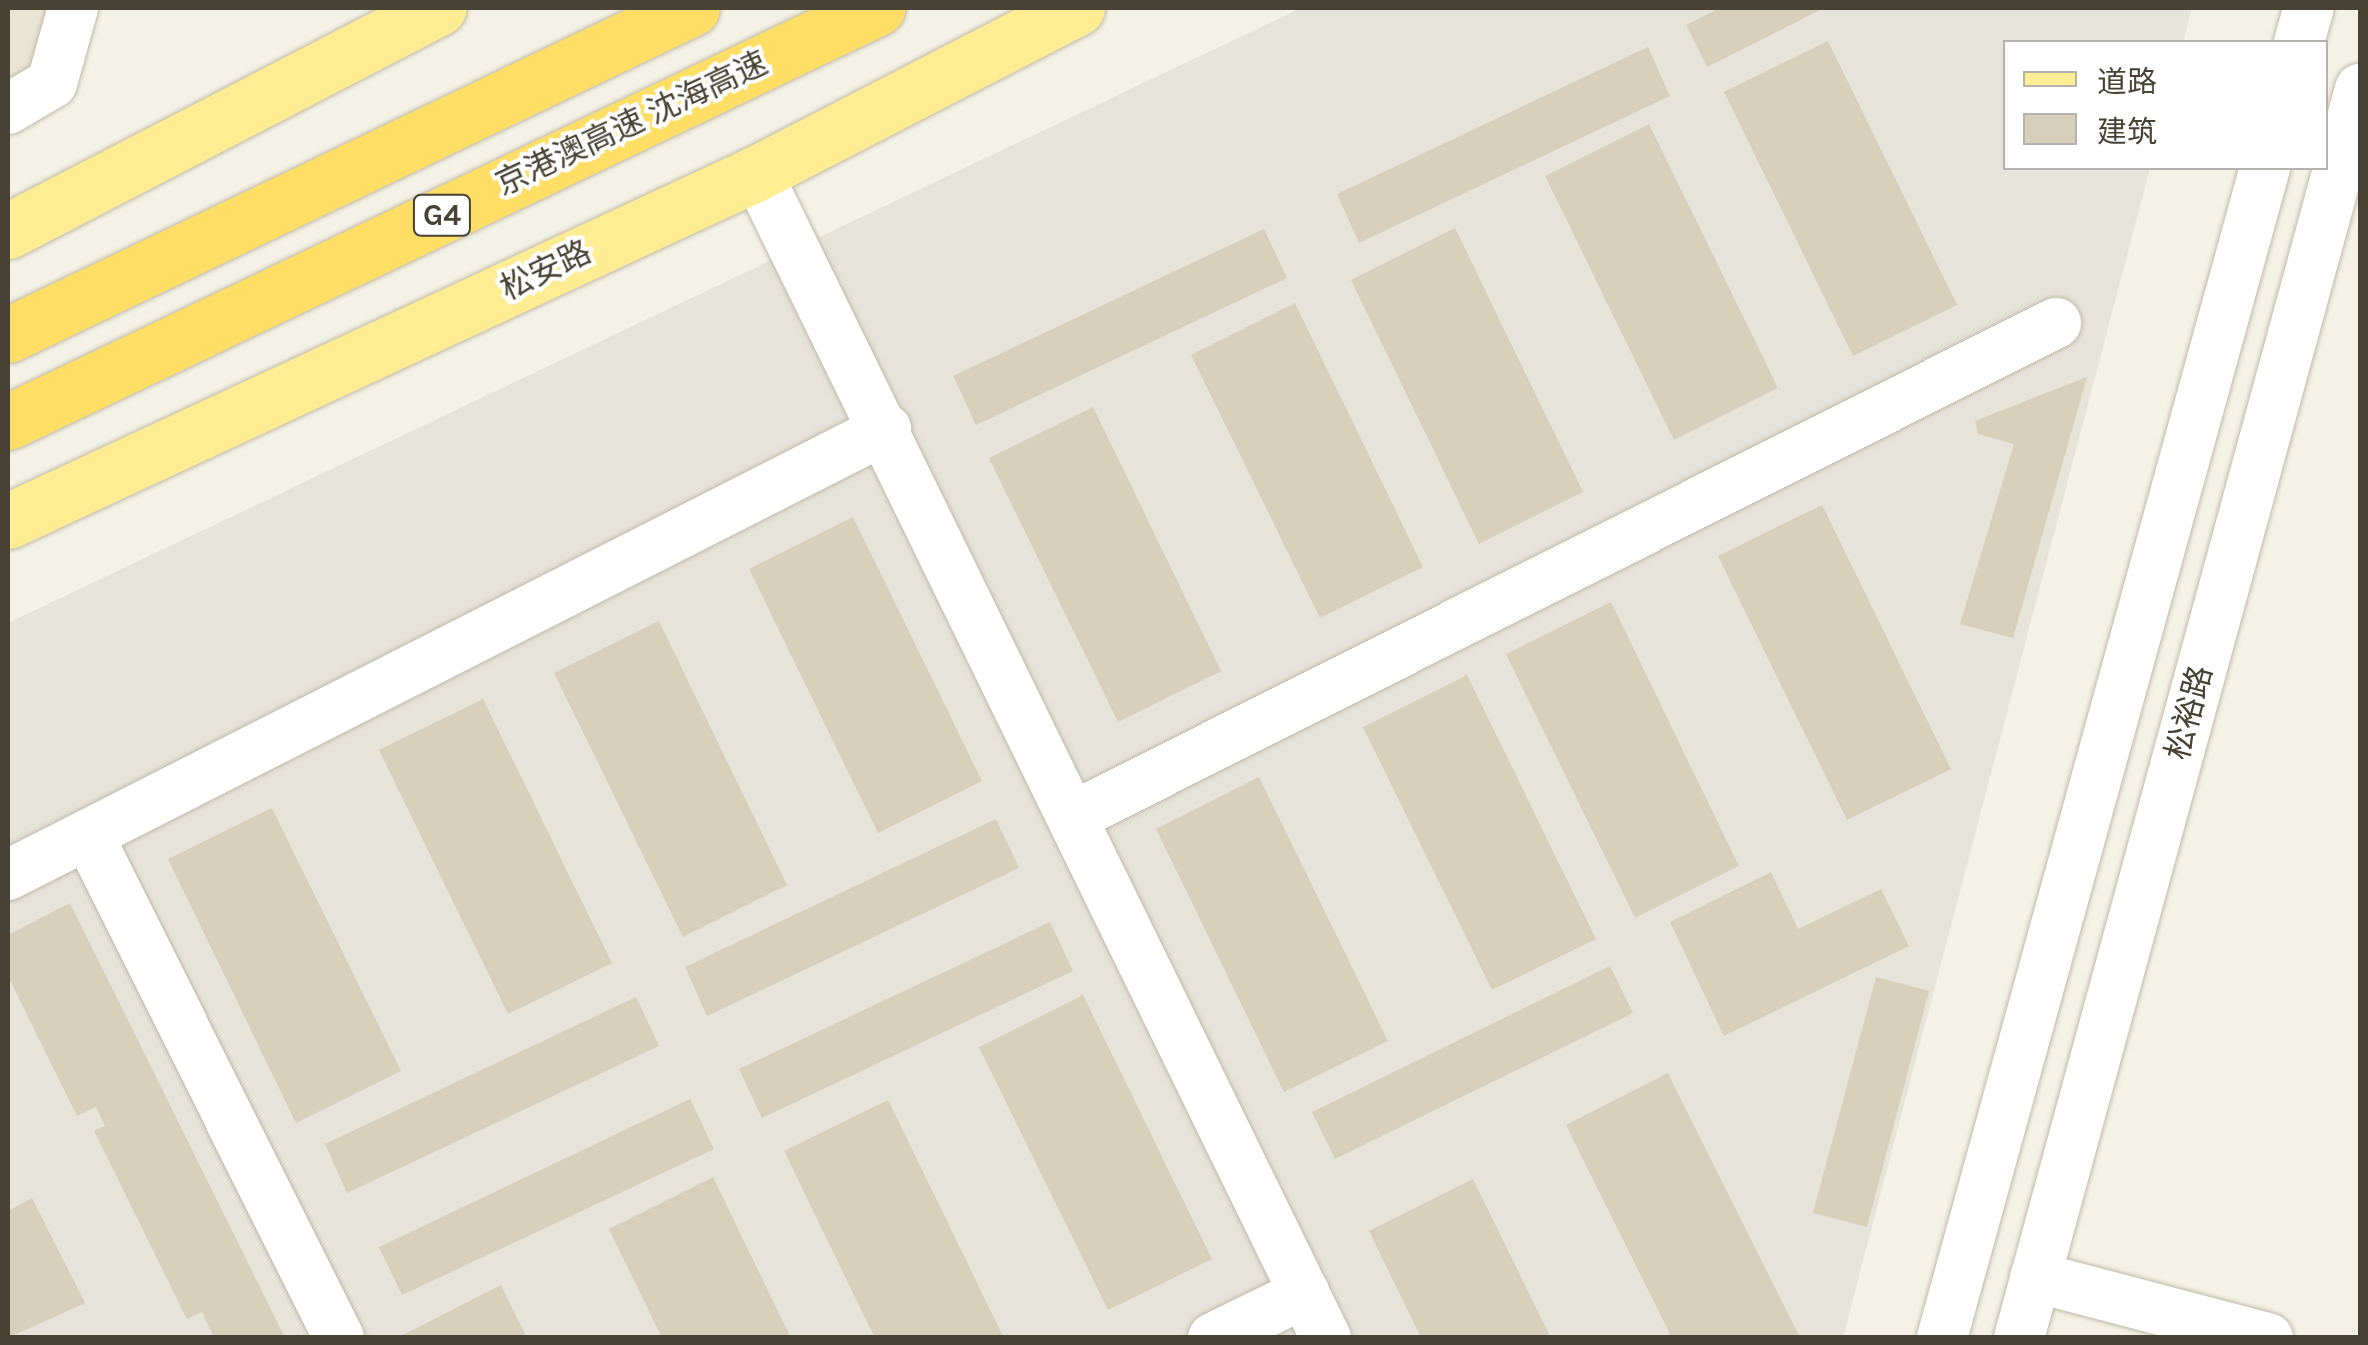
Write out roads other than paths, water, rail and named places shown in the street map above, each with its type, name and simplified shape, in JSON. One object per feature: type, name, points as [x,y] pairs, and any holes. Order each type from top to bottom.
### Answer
[{"type":"highway","name":"G4","points":[[8,334],[692,8]]},
{"type":"highway","name":"京港澳高速 沈海高速","points":[[8,422],[877,8]]},
{"type":"main road","points":[[8,232],[439,8]]},
{"type":"main road","name":"松安路","points":[[8,522],[757,173],[1077,8]]},
{"type":"street","points":[[8,109],[52,83],[74,8]]},
{"type":"street","points":[[2300,40],[2309,8]]},
{"type":"street","name":"松裕路","points":[[2019,1338],[2360,89]]},
{"type":"street","points":[[1942,1338],[2263,170]]},
{"type":"street","points":[[757,173],[886,429],[1326,1338]]},
{"type":"street","points":[[1074,816],[2056,323]]},
{"type":"street","points":[[8,875],[886,429]]},
{"type":"street","points":[[88,835],[339,1338]]},
{"type":"street","points":[[2036,1277],[2268,1338]]},
{"type":"street","points":[[1213,1338],[1305,1293]]}]
